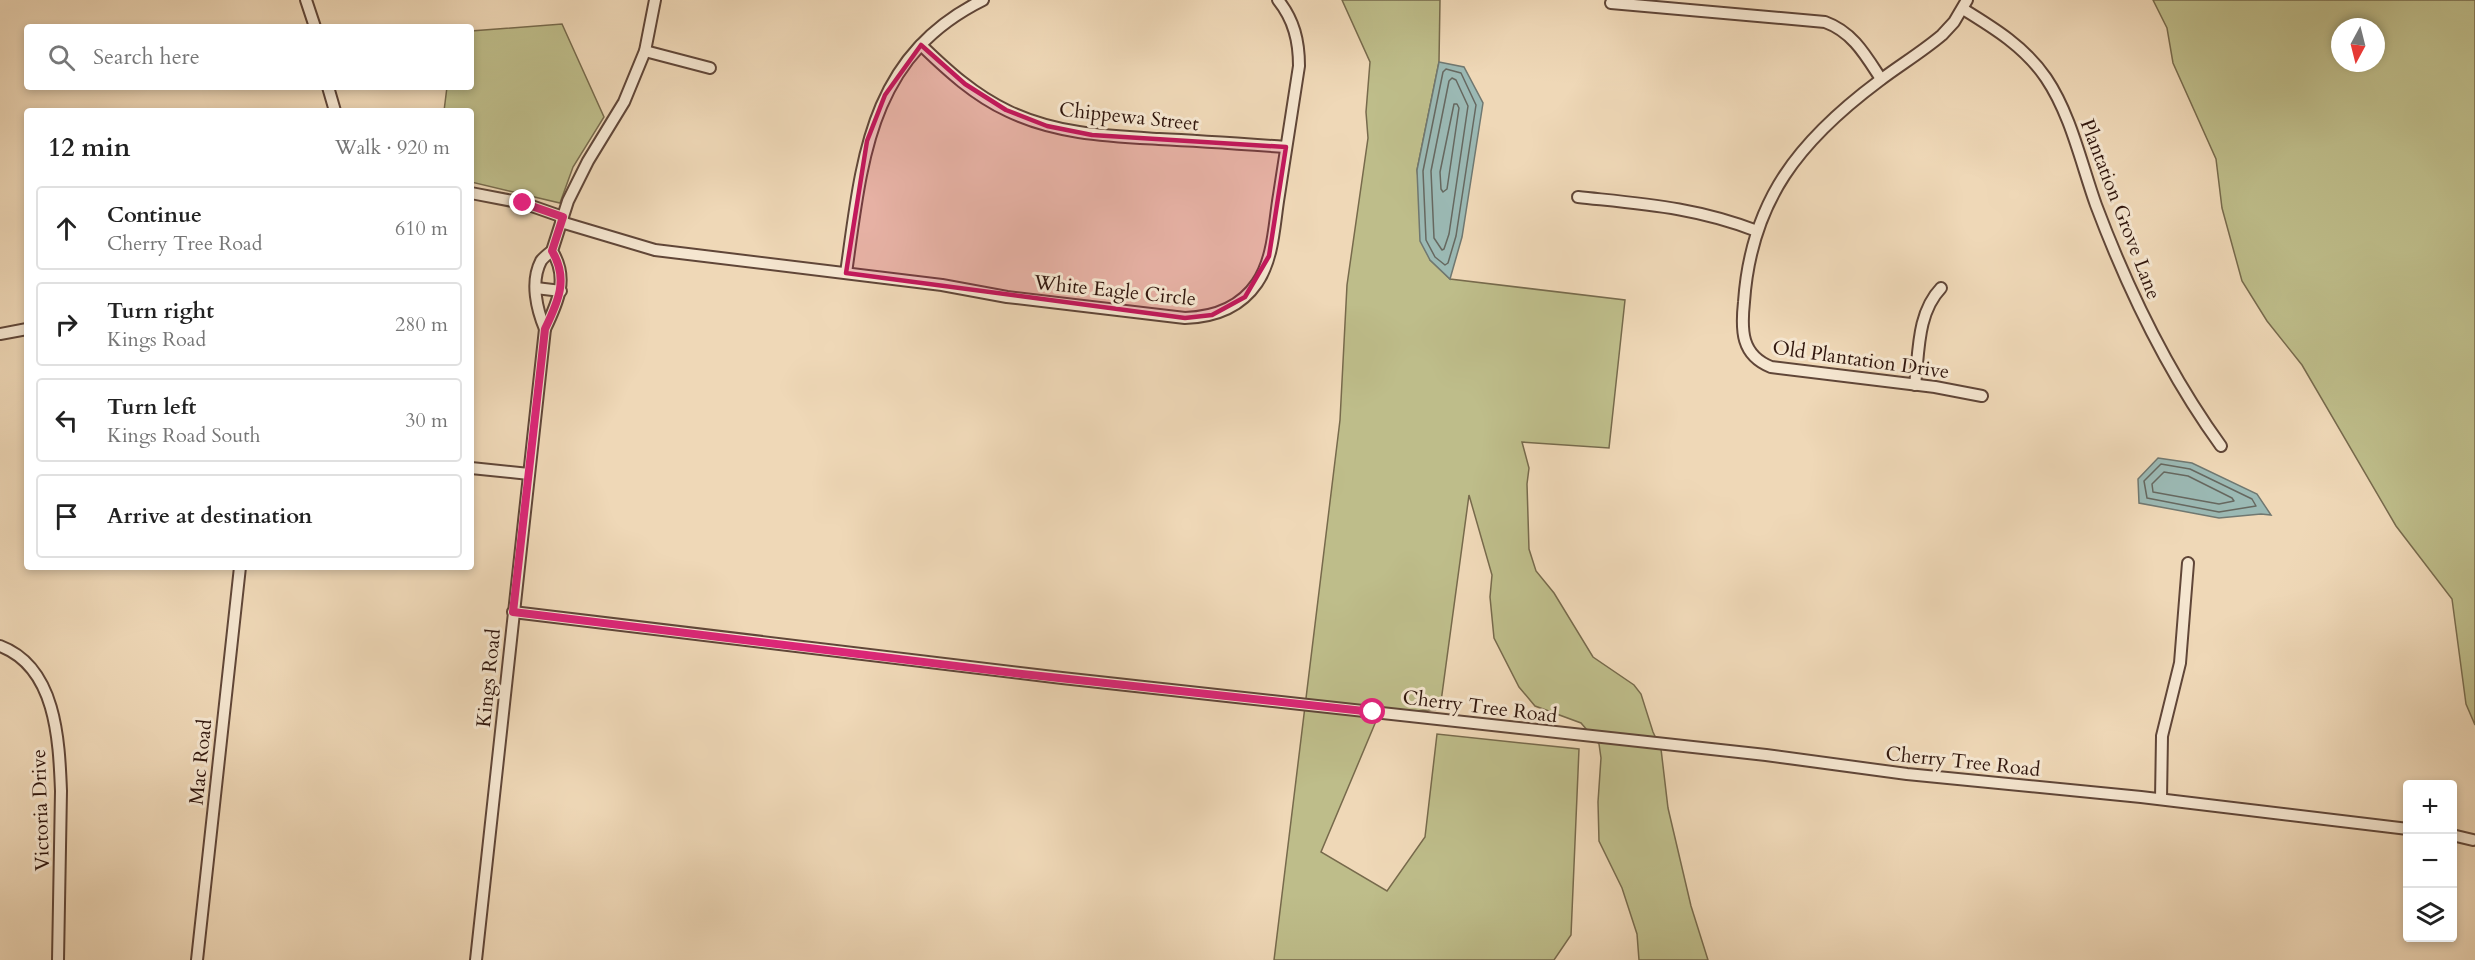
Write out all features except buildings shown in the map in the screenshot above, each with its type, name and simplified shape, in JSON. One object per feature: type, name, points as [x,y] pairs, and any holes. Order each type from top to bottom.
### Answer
[{"type":"street","points":[[306,0],[314,24]]},
{"type":"street","name":"Kings Road","points":[[545,329],[537,310],[536,288],[541,260],[552,251],[568,201],[588,160],[624,102],[645,51],[655,0]]},
{"type":"street","points":[[846,273],[867,141],[885,95],[921,45],[953,18],[983,0]]},
{"type":"street","name":"White Eagle Circle","points":[[474,194],[523,203],[562,220],[655,250],[942,285],[1007,297],[1173,317],[1212,315],[1231,307],[1245,297],[1264,271],[1269,256],[1299,66],[1299,51],[1292,22],[1278,0]]},
{"type":"street","points":[[1611,3],[1826,22],[1852,38],[1881,79]]},
{"type":"street","name":"Old Plantation Drive","points":[[1965,4],[1942,35],[1836,115],[1808,143],[1777,187],[1757,231],[1747,267],[1742,329],[1747,347],[1755,357],[1765,365],[1777,369],[1915,385],[1982,396]]},
{"type":"street","name":"Plantation Grove Lane","points":[[1965,4],[2016,44],[2032,60],[2053,89],[2079,152],[2100,215],[2150,330],[2186,395],[2221,446]]},
{"type":"street","name":"Chippewa Street","points":[[921,45],[950,72],[980,95],[1006,110],[1047,126],[1092,135],[1287,147]]},
{"type":"street","points":[[645,51],[710,68]]},
{"type":"street","points":[[329,90],[334,108]]},
{"type":"street","points":[[1578,197],[1668,206],[1706,213],[1757,231]]},
{"type":"street","name":"Kings Road","points":[[476,960],[545,329],[561,291],[562,276],[552,251]]},
{"type":"street","points":[[536,288],[561,291]]},
{"type":"street","points":[[1915,385],[1922,322],[1931,300],[1941,288]]},
{"type":"street","points":[[0,334],[24,330]]},
{"type":"street","points":[[474,468],[529,474]]},
{"type":"street","points":[[2161,799],[2162,736],[2180,663],[2188,563]]},
{"type":"street","name":"Mac Road","points":[[197,960],[240,570]]},
{"type":"street","name":"Cherry Tree Road","points":[[513,612],[1052,677],[1766,755],[1906,774],[2161,799],[2403,828]]},
{"type":"street","name":"Victoria Drive","points":[[0,646],[18,655],[36,673],[45,690],[53,722],[60,764],[61,790],[58,960]]},
{"type":"street","points":[[2457,836],[2473,840]]},
{"type":"highlighted area","points":[[921,45],[965,84],[1006,110],[1047,126],[1092,135],[1286,147],[1269,256],[1245,297],[1212,315],[1185,318],[846,273],[867,141],[885,95]]},
{"type":"shaded area","points":[[1342,0],[1440,0],[1439,62],[1417,170],[1430,260],[1450,279],[1625,300],[1609,448],[1522,442],[1529,468],[1527,484],[1529,549],[1536,571],[1554,593],[1593,657],[1634,685],[1641,694],[1661,749],[1668,808],[1691,906],[1708,960],[1639,960],[1637,934],[1622,888],[1599,841],[1598,802],[1601,758],[1599,744],[1581,723],[1535,706],[1519,687],[1494,638],[1490,597],[1492,575],[1469,495],[1440,709],[1379,714],[1321,852],[1387,891],[1425,837],[1437,734],[1579,749],[1571,935],[1554,960],[1274,960],[1340,420],[1347,285],[1368,138],[1366,112],[1370,62]]},
{"type":"shaded area","points":[[2153,0],[2475,0],[2475,725],[2466,704],[2452,599],[2396,526],[2302,365],[2267,321],[2242,281],[2222,208],[2216,159],[2173,63],[2167,28]]},
{"type":"shaded area","points":[[562,24],[604,117],[573,167],[560,203],[474,183],[474,108],[444,108],[447,90],[474,90],[474,31]]},
{"type":"water","points":[[1439,62],[1464,67],[1483,103],[1462,237],[1450,279],[1430,260],[1420,241],[1417,170]]},
{"type":"water","points":[[2158,458],[2192,463],[2257,494],[2271,515],[2219,518],[2139,503],[2138,479]]},
{"type":"route","points":[[523,203],[563,217],[552,251],[562,276],[561,291],[545,329],[513,612],[1022,674],[1373,712]]}]
